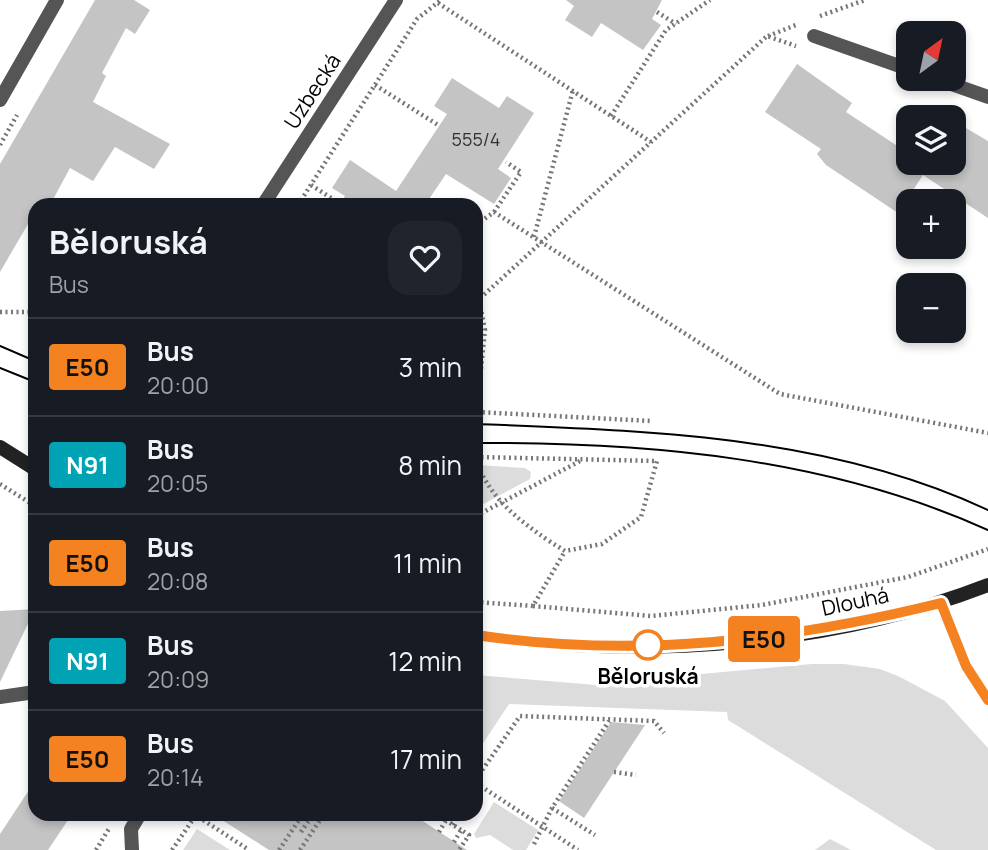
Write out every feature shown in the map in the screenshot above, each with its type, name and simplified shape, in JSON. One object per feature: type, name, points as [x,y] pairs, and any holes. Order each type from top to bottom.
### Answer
[{"type":"street","points":[[0,100],[57,0]]},
{"type":"street","name":"Uzbecká","points":[[268,198],[396,0]]},
{"type":"street","points":[[814,36],[896,65]]},
{"type":"street","points":[[966,89],[988,97]]},
{"type":"street","points":[[0,447],[28,464]]},
{"type":"street","name":"Dlouhá","points":[[483,636],[575,645],[721,644],[853,625],[941,603],[988,585]]},
{"type":"street","points":[[941,603],[966,666],[988,700]]},
{"type":"street","points":[[0,697],[28,693]]},
{"type":"street","points":[[132,850],[131,830],[136,821]]},
{"type":"path","points":[[611,116],[666,30],[710,0]]},
{"type":"path","points":[[303,198],[417,19],[440,2],[651,142]]},
{"type":"path","points":[[657,12],[676,24]]},
{"type":"path","points":[[483,296],[767,36],[806,50]]},
{"type":"path","points":[[375,85],[438,125]]},
{"type":"path","points":[[534,237],[573,90]]},
{"type":"path","points":[[483,220],[494,212],[521,172],[506,162]]},
{"type":"path","points":[[311,185],[331,198]]},
{"type":"path","points":[[494,212],[780,394],[988,433]]},
{"type":"path","points":[[0,312],[28,312]]},
{"type":"path","points":[[483,322],[483,349]]},
{"type":"path","points":[[483,412],[651,421]]},
{"type":"path","points":[[483,459],[657,461],[641,517],[602,544],[565,551],[510,514],[486,485],[483,477]]},
{"type":"path","points":[[483,512],[580,460]]},
{"type":"path","points":[[0,484],[28,502]]},
{"type":"path","points":[[483,603],[651,616],[762,605],[908,578],[987,549]]},
{"type":"path","points":[[533,607],[565,551]]},
{"type":"path","points":[[483,775],[520,716],[654,721],[664,733]]},
{"type":"path","points":[[534,844],[552,808],[609,720]]},
{"type":"path","points":[[614,772],[636,775]]},
{"type":"path","points":[[483,788],[578,850]]},
{"type":"path","points":[[552,808],[595,835]]},
{"type":"path","points":[[172,850],[191,821]]},
{"type":"path","points":[[206,821],[249,850]]},
{"type":"path","points":[[279,847],[298,821]]},
{"type":"path","points":[[302,830],[308,821]]},
{"type":"path","points":[[300,850],[319,821]]},
{"type":"path","points":[[439,832],[445,821]]},
{"type":"path","points":[[447,821],[469,835],[458,850]]},
{"type":"path","points":[[453,825],[456,821]]},
{"type":"path","points":[[96,850],[110,826]]},
{"type":"path","points":[[293,828],[302,830],[308,837]]},
{"type":"path","points":[[454,842],[461,830]]},
{"type":"shaded area","points":[[483,465],[525,468],[531,472],[530,479],[483,504]]},
{"type":"shaded area","points":[[812,664],[844,664],[880,669],[898,676],[945,701],[988,748],[988,850],[936,850],[728,720],[727,712],[509,704],[483,743],[483,676],[633,688],[658,678]]},
{"type":"shaded area","points":[[494,802],[538,830],[526,850],[513,850],[490,835],[476,838],[474,834]]},
{"type":"shaded area","points":[[197,829],[230,850],[183,850]]},
{"type":"shaded area","points":[[830,839],[851,850],[815,850]]},
{"type":"building","points":[[95,0],[134,0],[150,10],[135,34],[126,28],[102,73],[106,76],[93,102],[170,144],[154,169],[115,147],[93,181],[70,168],[54,198],[28,198],[28,224],[0,272],[0,164]]},
{"type":"building","points":[[566,0],[662,0],[652,19],[661,25],[643,50],[601,23],[592,37],[565,20],[574,6]]},
{"type":"building","points":[[797,64],[852,103],[846,112],[896,145],[896,175],[923,175],[914,189],[896,189],[896,212],[826,165],[817,154],[821,149],[765,112]]},
{"type":"building","points":[[452,78],[499,108],[507,96],[534,113],[498,169],[511,178],[494,204],[446,174],[430,198],[344,198],[345,196],[332,188],[350,160],[396,191],[447,114],[434,106]]},
{"type":"building","points":[[966,128],[988,141],[988,218],[966,203],[966,189],[944,189],[923,175],[966,175]]},
{"type":"building","points":[[28,609],[28,624],[0,682],[0,611]]},
{"type":"building","points":[[611,722],[645,725],[584,818],[559,801]]},
{"type":"building","points":[[28,792],[28,821],[67,821],[48,850],[0,850],[0,834]]},
{"type":"building","points":[[224,821],[423,821],[467,850],[269,850]]},
{"type":"tram line","points":[[0,346],[28,358]]},
{"type":"tram line","points":[[0,368],[28,379]]},
{"type":"tram line","points":[[483,424],[672,435],[801,452],[865,466],[927,485],[988,510]]},
{"type":"tram line","points":[[483,443],[607,446],[737,459],[865,486],[988,530]]},
{"type":"bus line","name":"E50","points":[[483,636],[575,645],[721,644],[853,625],[941,603],[966,666],[988,700]]},
{"type":"place","name":"Běloruská","points":[[648,645]]}]
